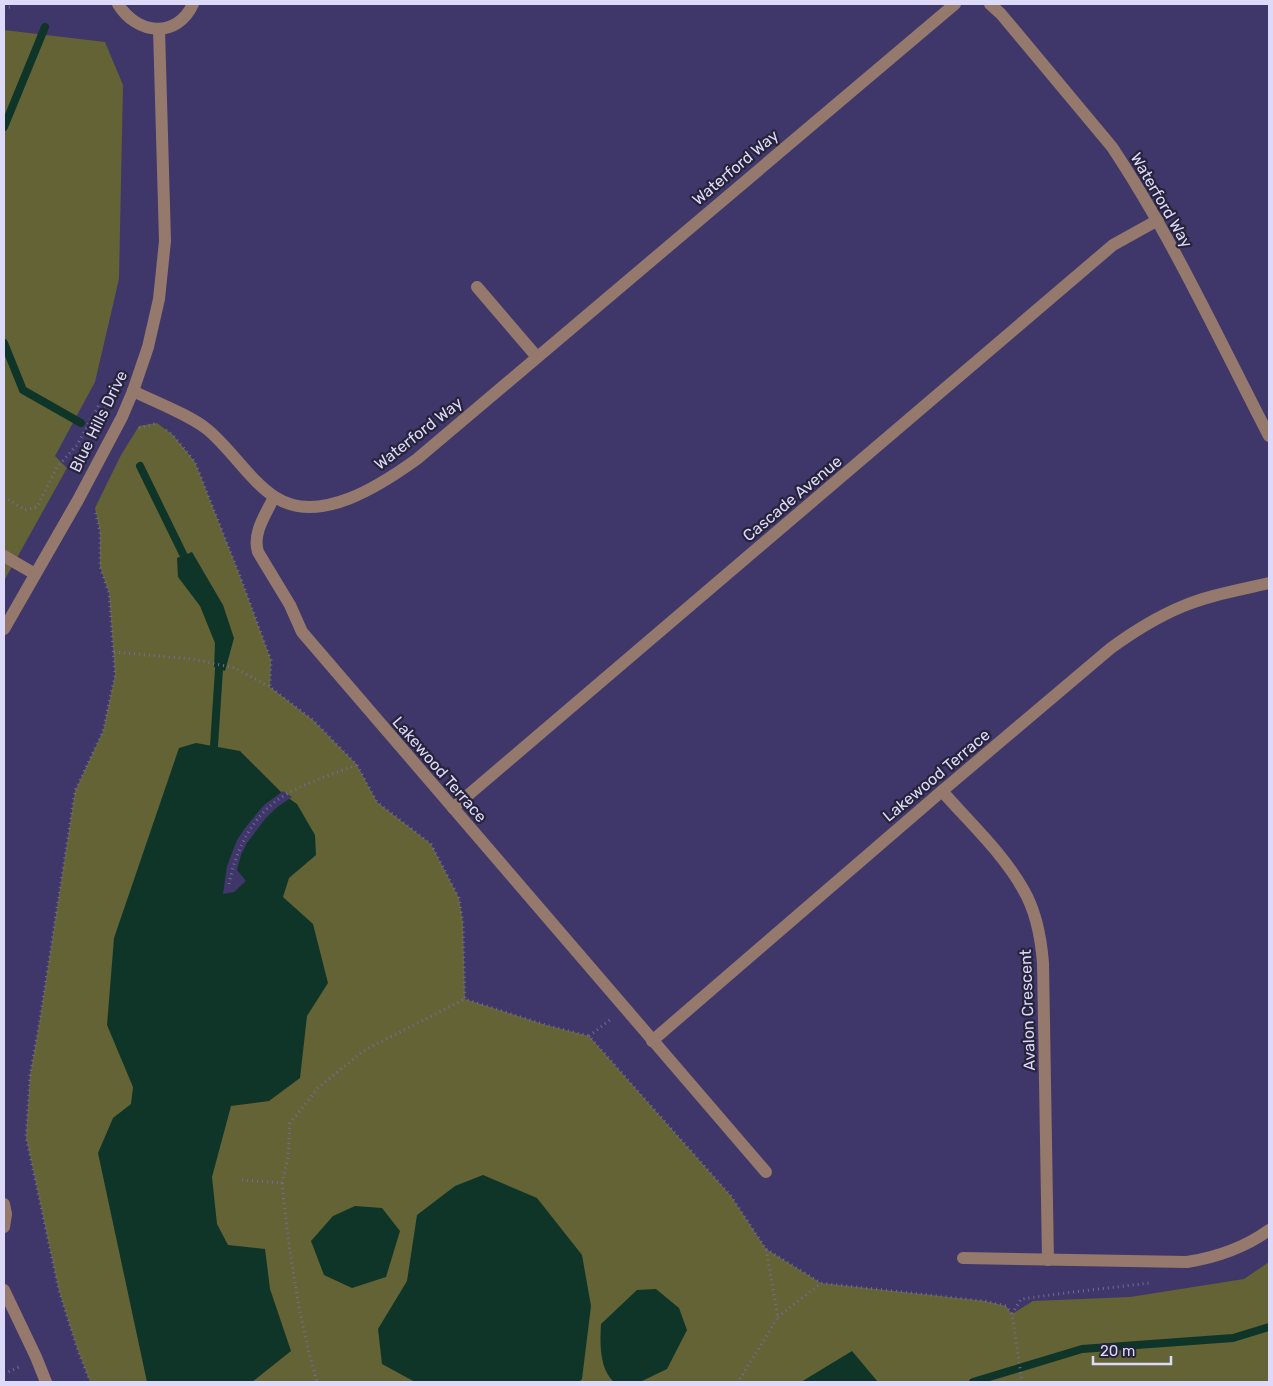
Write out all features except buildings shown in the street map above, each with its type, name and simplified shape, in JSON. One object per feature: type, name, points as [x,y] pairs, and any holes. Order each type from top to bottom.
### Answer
[{"type":"street","points":[[118,4],[125,15],[135,23],[146,28],[159,29],[172,26],[182,20],[193,4]]},
{"type":"street","name":"Waterford Way","points":[[133,391],[206,428],[274,497],[291,504],[310,506],[334,503],[360,494],[382,483],[417,459],[955,4]]},
{"type":"street","name":"Waterford Way","points":[[990,4],[1001,14],[1112,147],[1158,220],[1269,436]]},
{"type":"street","name":"Blue Hills Drive","points":[[4,629],[78,500],[122,417],[148,347],[159,299],[166,241],[159,29]]},
{"type":"street","name":"Cascade Avenue","points":[[452,808],[1113,245],[1158,220]]},
{"type":"street","points":[[477,287],[538,357]]},
{"type":"street","name":"Lakewood Terrace","points":[[274,497],[258,531],[256,544],[258,552],[290,605],[302,632],[766,1172]]},
{"type":"street","points":[[4,556],[35,574]]},
{"type":"street","name":"Lakewood Terrace","points":[[652,1041],[1111,648],[1139,628],[1174,610],[1194,602],[1269,583]]},
{"type":"street","name":"Avalon Crescent","points":[[942,791],[1013,873],[1024,890],[1037,925],[1043,962],[1048,1260]]},
{"type":"street","points":[[4,1204],[6,1214],[4,1227]]},
{"type":"street","points":[[963,1258],[1187,1262],[1212,1258],[1230,1252],[1255,1240],[1269,1230]]},
{"type":"street","points":[[4,1290],[46,1382]]},
{"type":"path","points":[[4,8],[12,7],[12,4]]},
{"type":"path","points":[[4,497],[25,510],[36,507],[57,467],[77,445],[100,403],[122,417]]},
{"type":"path","points":[[135,434],[140,426],[157,423],[173,435],[195,462],[271,660],[270,687]]},
{"type":"path","points":[[90,1382],[59,1291],[26,1137],[30,1075],[75,791],[103,731],[115,674],[109,593],[100,567],[100,532],[94,508]]},
{"type":"path","points":[[114,652],[192,658],[235,668],[270,687],[313,720],[357,765],[377,802],[431,844],[459,898],[463,923],[465,998]]},
{"type":"path","points":[[229,884],[237,853],[245,836],[263,813],[284,796],[357,765]]},
{"type":"path","points":[[317,1382],[306,1347],[296,1293],[282,1183],[288,1157],[290,1123],[318,1088],[362,1051],[465,998],[546,1025],[588,1036],[731,1196],[766,1249],[778,1317]]},
{"type":"path","points":[[588,1036],[624,1008]]},
{"type":"path","points":[[242,1180],[282,1183]]},
{"type":"path","points":[[766,1249],[821,1283],[986,1301],[1006,1306],[1012,1314],[1022,1382]]},
{"type":"path","points":[[738,1382],[778,1317],[821,1283]]},
{"type":"shaded area","points":[[4,30],[105,42],[123,85],[119,279],[95,382],[55,456],[67,468],[4,581]]},
{"type":"shaded area","points":[[157,423],[173,435],[195,462],[271,660],[270,687],[313,720],[357,765],[377,802],[431,844],[459,898],[463,923],[465,999],[546,1025],[589,1036],[731,1196],[766,1249],[821,1283],[985,1301],[1006,1306],[1012,1314],[1033,1301],[1130,1297],[1244,1279],[1269,1262],[1269,1382],[90,1382],[59,1291],[26,1137],[30,1075],[75,791],[103,731],[115,675],[109,593],[100,567],[100,532],[95,508],[121,455],[139,426]]},
{"type":"shaded area","points":[[192,552],[223,605],[234,638],[225,671],[214,667],[215,643],[200,606],[178,577],[177,558]]},
{"type":"shaded area","points":[[196,743],[240,751],[284,795],[297,804],[315,835],[316,855],[289,878],[283,897],[313,924],[328,983],[307,1016],[300,1078],[269,1101],[231,1106],[212,1177],[217,1224],[228,1245],[265,1249],[270,1289],[291,1351],[252,1382],[147,1382],[98,1153],[113,1118],[131,1104],[133,1087],[107,1025],[114,938],[179,748]]},
{"type":"shaded area","points":[[483,1175],[537,1198],[582,1255],[591,1306],[582,1379],[579,1382],[415,1382],[382,1364],[378,1329],[407,1281],[417,1215],[455,1186]]},
{"type":"shaded area","points":[[355,1206],[382,1208],[400,1231],[386,1277],[352,1288],[324,1275],[311,1241],[333,1216]]},
{"type":"shaded area","points":[[656,1289],[679,1308],[687,1330],[667,1369],[640,1382],[614,1382],[609,1377],[603,1363],[601,1324],[637,1290]]},
{"type":"shaded area","points":[[852,1351],[878,1382],[801,1382]]},
{"type":"pier","points":[[283,791],[292,797],[276,808],[265,819],[247,843],[241,855],[237,870],[246,881],[234,892],[223,894],[227,866],[237,840],[264,805]]},
{"type":"waterway","points":[[4,127],[45,27]]},
{"type":"waterway","points":[[4,343],[23,390],[81,423]]},
{"type":"waterway","points":[[140,466],[184,556]]},
{"type":"waterway","points":[[214,746],[219,669]]},
{"type":"waterway","points":[[973,1382],[1082,1349],[1233,1338],[1269,1327]]}]
